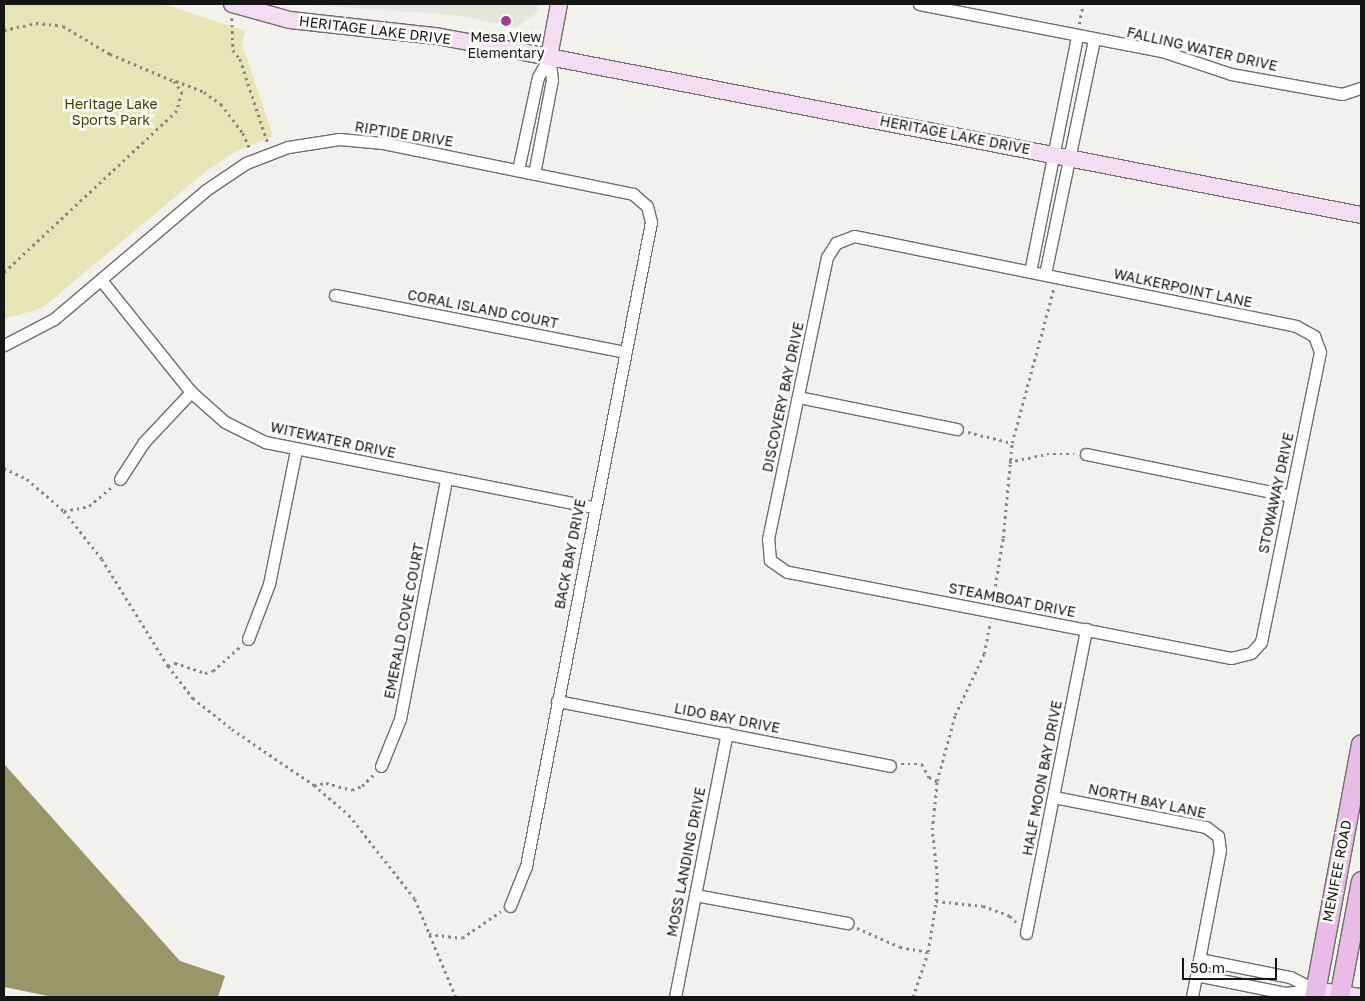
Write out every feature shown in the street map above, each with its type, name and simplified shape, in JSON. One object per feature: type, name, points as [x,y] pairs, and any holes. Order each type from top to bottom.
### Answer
[{"type":"main road","name":"MENIFEE ROAD","points":[[1314,994],[1361,744]]},
{"type":"main road","name":"MENIFEE ROAD","points":[[1339,996],[1361,881]]},
{"type":"street","points":[[518,170],[538,77],[549,56],[559,4]]},
{"type":"street","name":"FALLING WATER DRIVE","points":[[919,4],[1094,40],[1165,52],[1259,79],[1342,94],[1361,89]]},
{"type":"street","name":"HERITAGE LAKE DRIVE","points":[[232,8],[290,20],[436,36],[549,56],[1361,215]]},
{"type":"street","points":[[1030,272],[1078,36]]},
{"type":"street","points":[[1050,276],[1094,40]]},
{"type":"street","points":[[534,174],[552,80],[549,56]]},
{"type":"street","name":"RIPTIDE DRIVE","points":[[4,345],[54,319],[206,190],[254,160],[288,147],[339,139],[383,143],[633,194],[647,206]]},
{"type":"street","name":"BACK BAY DRIVE","points":[[510,906],[526,866],[594,507],[651,222],[647,206]]},
{"type":"street","name":"WALKERPOINT LANE","points":[[836,243],[854,236],[1296,326],[1314,336]]},
{"type":"street","name":"DISCOVERY BAY DRIVE","points":[[770,560],[768,539],[827,257],[836,243]]},
{"type":"street","name":"WITEWATER DRIVE","points":[[101,280],[191,392],[225,422],[265,442],[296,450],[594,507]]},
{"type":"street","name":"CORAL ISLAND COURT","points":[[335,295],[625,352]]},
{"type":"street","name":"STOWAWAY DRIVE","points":[[1251,653],[1261,642],[1320,352],[1314,336]]},
{"type":"street","points":[[120,478],[144,442],[191,392]]},
{"type":"street","points":[[798,397],[956,429]]},
{"type":"street","points":[[248,638],[268,584],[296,450]]},
{"type":"street","points":[[1086,454],[1290,496]]},
{"type":"street","name":"EMERALD COVE COURT","points":[[381,766],[400,719],[446,479]]},
{"type":"street","name":"STEAMBOAT DRIVE","points":[[770,560],[787,572],[1231,658],[1251,653]]},
{"type":"street","name":"HALF MOON BAY DRIVE","points":[[1026,933],[1086,629]]},
{"type":"street","name":"LIDO BAY DRIVE","points":[[557,701],[890,766]]},
{"type":"street","name":"MOSS LANDING DRIVE","points":[[675,997],[727,733]]},
{"type":"street","name":"NORTH BAY LANE","points":[[1054,797],[1206,827],[1218,836],[1220,850],[1192,997]]},
{"type":"street","points":[[695,894],[847,923]]},
{"type":"street","points":[[1200,959],[1290,978],[1314,994]]},
{"type":"street","points":[[1196,975],[1285,993],[1360,997]]},
{"type":"path","points":[[1078,36],[1084,4]]},
{"type":"path","points":[[232,8],[233,50],[240,59],[271,154]]},
{"type":"path","points":[[4,30],[36,23],[62,26],[110,54],[204,92],[220,104],[243,133],[254,160]]},
{"type":"path","points":[[4,273],[177,111],[182,92],[174,81]]},
{"type":"path","points":[[913,997],[928,952],[936,901],[937,875],[932,830],[936,781],[955,715],[984,654],[1003,538],[1012,443],[1050,276]]},
{"type":"path","points":[[956,429],[1012,443]]},
{"type":"path","points":[[1009,462],[1047,454],[1086,454]]},
{"type":"path","points":[[4,468],[27,479],[64,511],[106,566],[168,666],[193,698],[232,728],[314,785],[349,814],[383,855],[415,899],[456,997]]},
{"type":"path","points":[[64,511],[89,506],[120,478]]},
{"type":"path","points":[[168,666],[175,663],[205,673],[213,671],[248,638]]},
{"type":"path","points":[[890,766],[916,762],[922,764],[929,777],[936,781]]},
{"type":"path","points":[[314,785],[326,783],[344,789],[359,788],[381,766]]},
{"type":"path","points":[[936,901],[983,906],[1010,916],[1026,933]]},
{"type":"path","points":[[429,934],[462,938],[510,906]]},
{"type":"path","points":[[847,923],[900,947],[928,952]]},
{"type":"shaded area","name":"Mesa View Elementary","points":[[299,4],[539,4],[537,13],[517,27],[454,15]]},
{"type":"shaded area","points":[[4,764],[180,961],[225,976],[218,997],[53,997],[4,987]]},
{"type":"green space","name":"Heritage Lake Sports Park","points":[[4,4],[164,4],[245,31],[242,44],[273,136],[235,152],[205,172],[42,308],[4,319]]},
{"type":"place","name":"Mesa View Elementary","points":[[506,21]]}]
